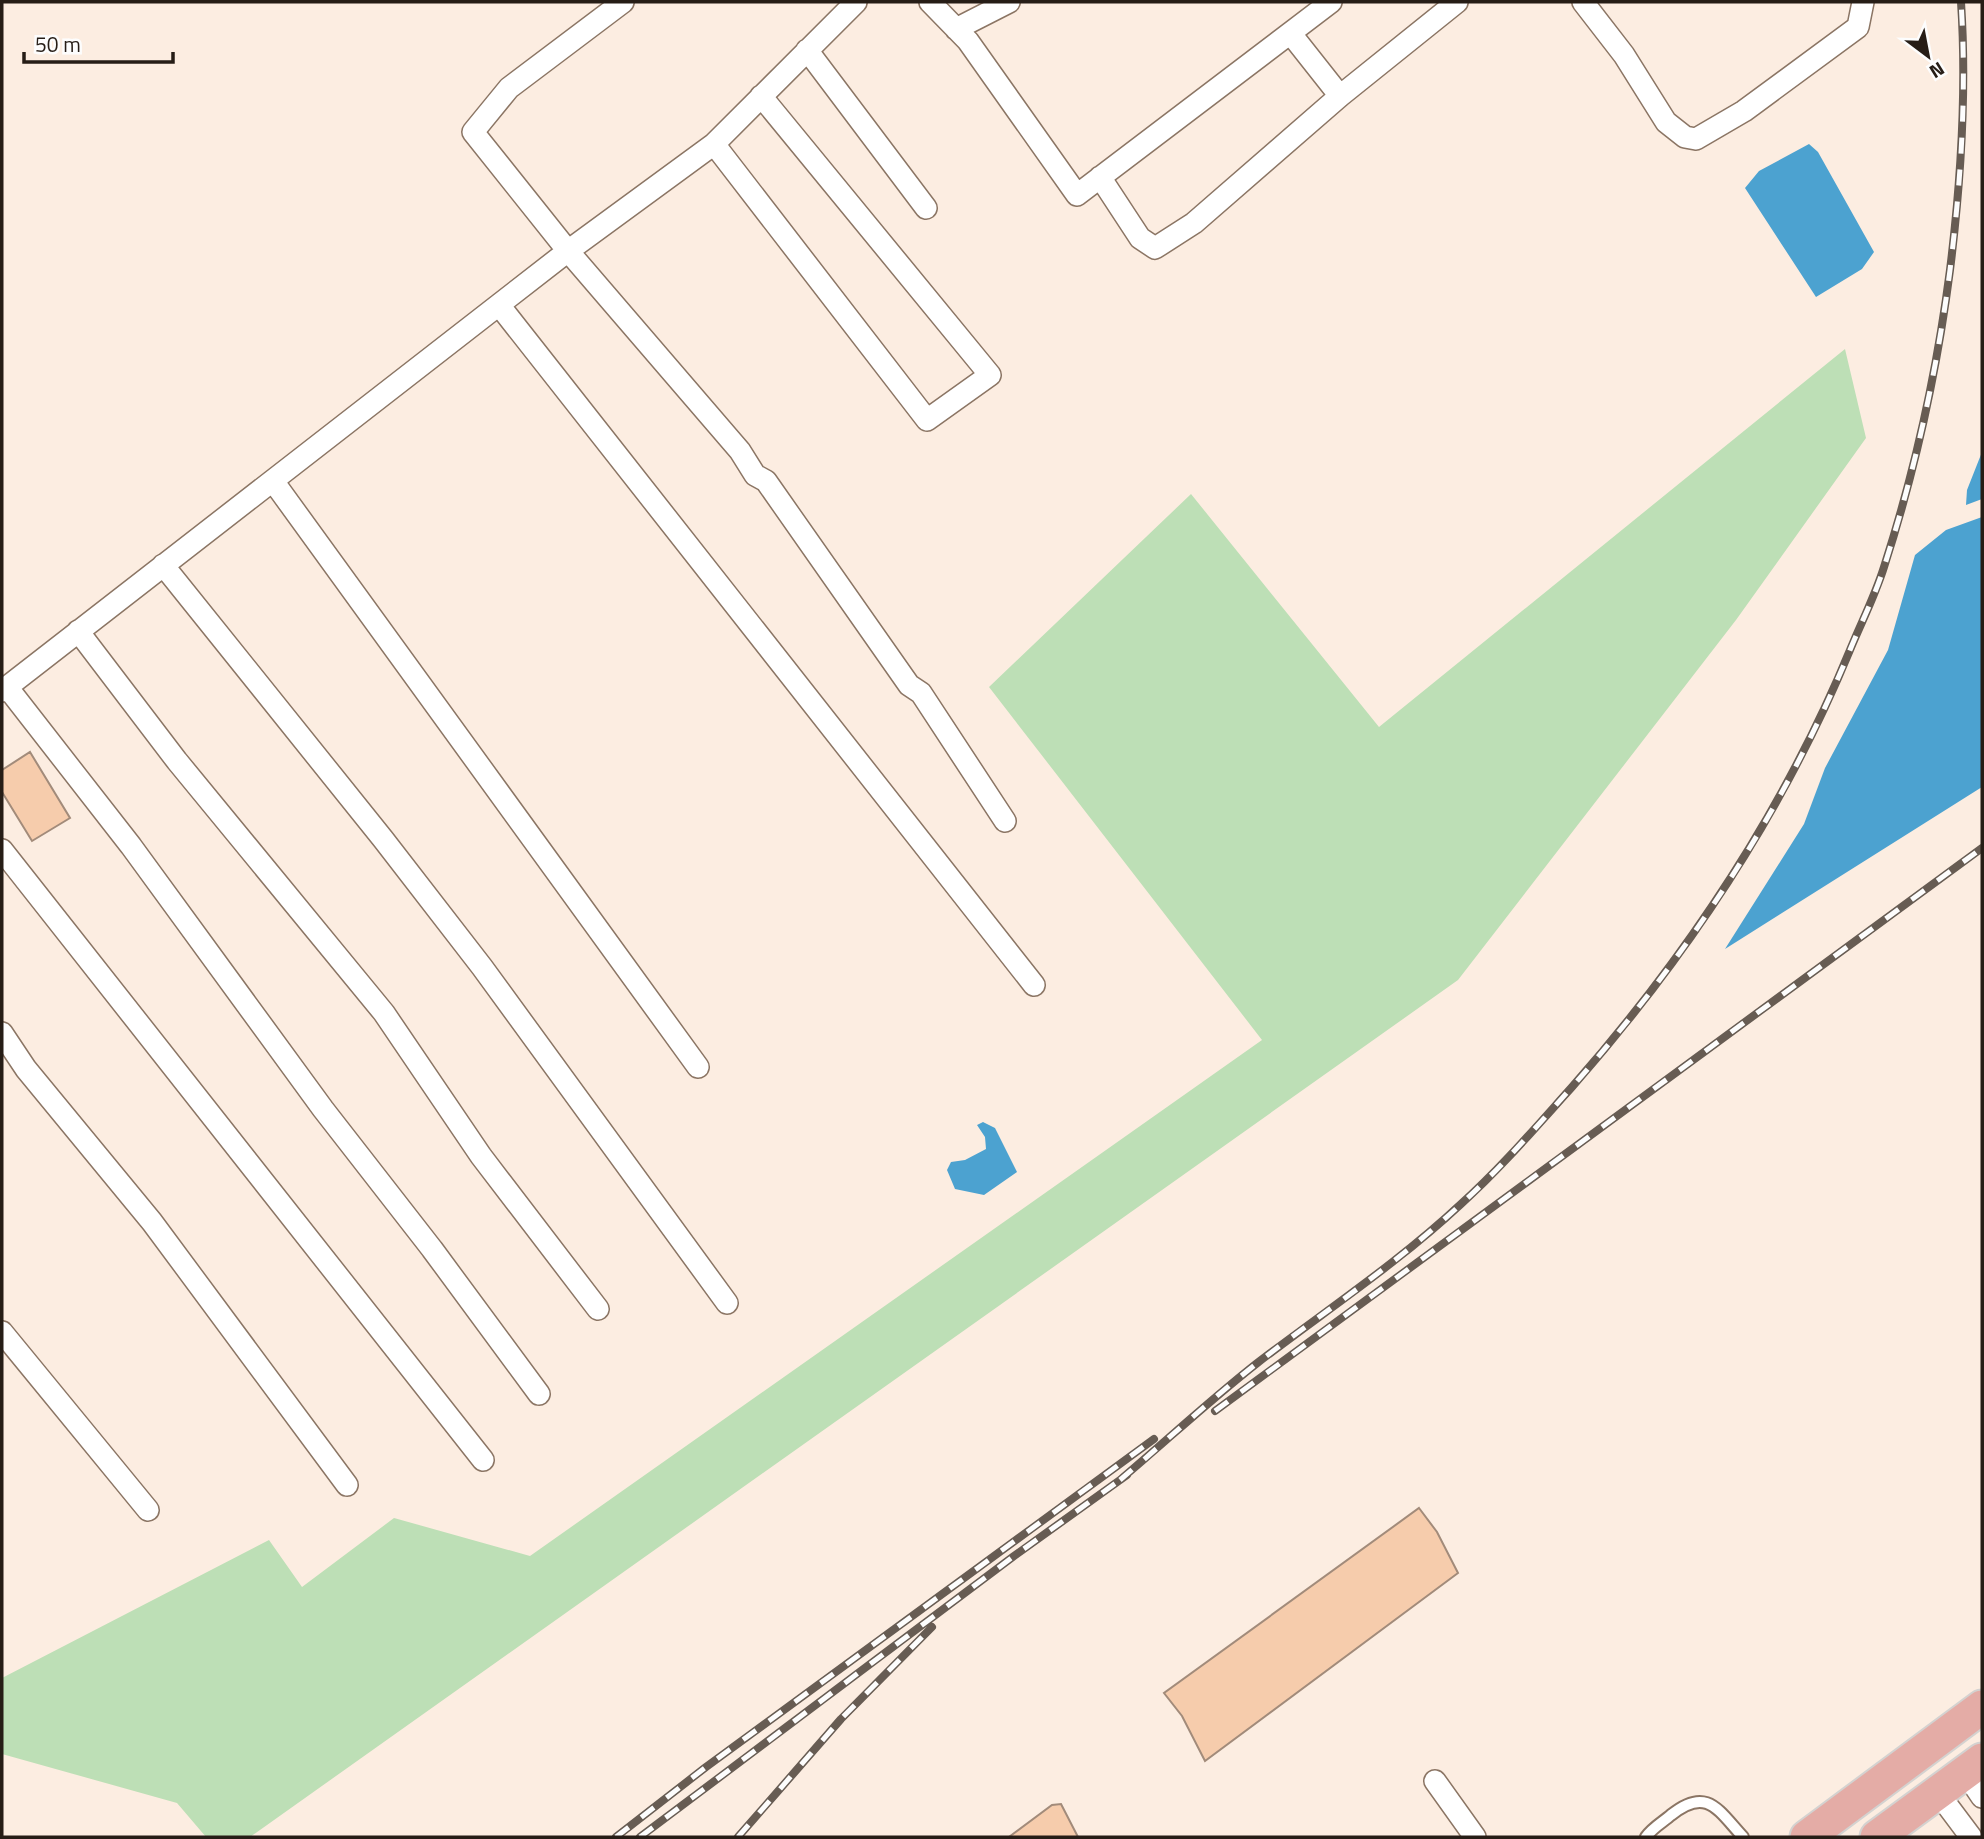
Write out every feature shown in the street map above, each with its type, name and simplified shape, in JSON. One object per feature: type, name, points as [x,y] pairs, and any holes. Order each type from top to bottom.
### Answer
[{"type":"main road","points":[[1807,1837],[1982,1707]]},
{"type":"main road","points":[[1877,1837],[1938,1793],[1977,1776]]},
{"type":"street","points":[[623,2],[509,88],[473,132],[568,251],[740,451],[755,475],[766,481],[909,685],[921,692],[1005,821]]},
{"type":"street","points":[[539,1394],[323,1109],[131,846],[4,689],[568,251],[720,152],[768,103],[807,50],[856,2]]},
{"type":"street","points":[[930,2],[968,41],[1077,195],[1331,2]]},
{"type":"street","points":[[956,29],[1009,2]]},
{"type":"street","points":[[1100,177],[1140,238],[1155,247],[1194,223],[1340,96],[1457,2]]},
{"type":"street","points":[[1583,2],[1624,55],[1666,122],[1685,137],[1696,139],[1744,111],[1858,27],[1863,2]]},
{"type":"street","points":[[1291,34],[1340,96]]},
{"type":"street","points":[[807,50],[926,208]]},
{"type":"street","points":[[720,152],[927,420],[990,375],[768,103]]},
{"type":"street","points":[[499,305],[1034,985]]},
{"type":"street","points":[[273,481],[698,1067]]},
{"type":"street","points":[[163,565],[482,967],[727,1303]]},
{"type":"street","points":[[78,631],[177,761],[384,1013],[481,1156],[598,1309]]},
{"type":"street","points":[[2,850],[483,1460]]},
{"type":"street","points":[[2,1033],[26,1069],[152,1222],[347,1485]]},
{"type":"street","points":[[2,1332],[148,1510]]},
{"type":"street","points":[[1435,1781],[1475,1837]]},
{"type":"street","points":[[1938,1793],[1971,1837]]},
{"type":"lane","points":[[1646,1837],[1686,1803],[1701,1800],[1713,1805],[1743,1837]]},
{"type":"green space","points":[[1845,349],[1866,438],[1736,620],[1458,980],[250,1837],[206,1837],[177,1803],[2,1754],[2,1678],[269,1540],[302,1587],[394,1518],[530,1556],[1262,1040],[989,687],[1191,494],[1379,727]]},
{"type":"water","points":[[1809,144],[1818,152],[1874,252],[1862,269],[1816,297],[1745,188],[1759,171]]},
{"type":"water","points":[[1982,452],[1982,499],[1966,505],[1967,490]]},
{"type":"water","points":[[1982,517],[1982,787],[1725,949],[1804,824],[1825,768],[1888,650],[1915,555],[1946,530]]},
{"type":"water","points":[[983,1122],[995,1128],[1017,1172],[984,1195],[955,1189],[947,1170],[951,1162],[965,1160],[986,1149],[985,1137],[977,1125]]},
{"type":"building","points":[[30,752],[70,818],[32,841],[2,792],[2,770]]},
{"type":"building","points":[[1419,1508],[1437,1532],[1458,1573],[1205,1761],[1182,1716],[1164,1693]]},
{"type":"building","points":[[1061,1804],[1078,1837],[1009,1837],[1052,1805]]},
{"type":"railway","points":[[1120,1480],[1256,1364],[1437,1226],[1490,1176],[1572,1087],[1655,986],[1693,934],[1763,825],[1824,710],[1872,599],[1895,531],[1924,420],[1945,308],[1960,170],[1963,103],[1961,2]]},
{"type":"railway","points":[[1215,1411],[1982,848]]},
{"type":"railway","points":[[616,1837],[706,1767],[1154,1439]]},
{"type":"railway","points":[[640,1837],[1014,1556],[1127,1475]]},
{"type":"railway","points":[[738,1837],[841,1719],[932,1627]]}]
